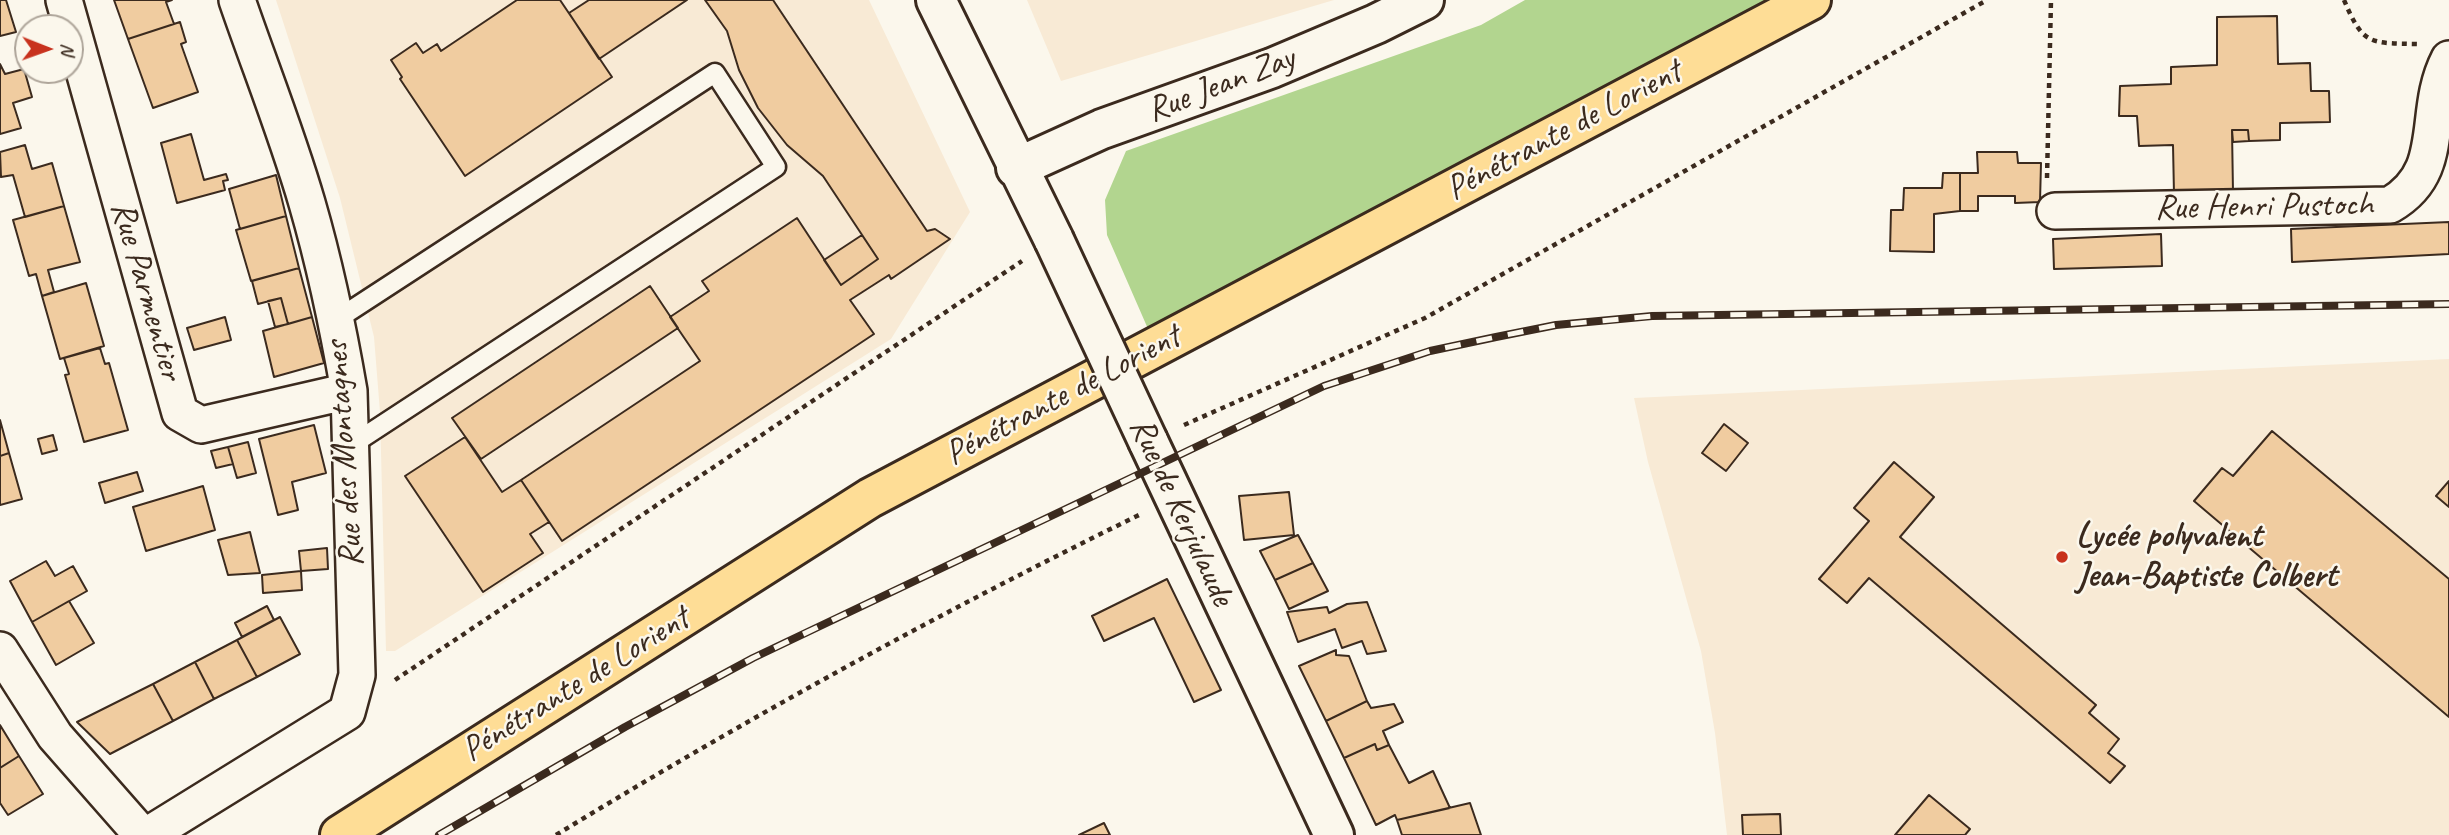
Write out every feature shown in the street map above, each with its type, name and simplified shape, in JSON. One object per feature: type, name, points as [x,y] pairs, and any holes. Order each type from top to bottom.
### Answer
[{"type":"main road","name":"Pénétrante de Lorient","points":[[340,835],[870,498],[1811,0]]},
{"type":"street","name":"Rue Parmentier","points":[[64,0],[180,413],[201,425],[349,391]]},
{"type":"street","name":"Rue des Montagnes","points":[[237,0],[307,200],[336,320],[349,391],[357,675],[347,712]]},
{"type":"street","name":"Rue de Kerjulaude","points":[[936,0],[1016,168],[1039,250],[1148,441],[1334,835]]},
{"type":"street","name":"Rue Jean Zay","points":[[1016,168],[1102,130],[1284,63],[1424,0]]},
{"type":"street","name":"Rue Henri Pustoch","points":[[2055,211],[2390,205],[2404,198],[2424,174],[2440,77],[2437,51]]},
{"type":"street","points":[[0,650],[55,736],[142,835]]},
{"type":"street","points":[[148,835],[347,712]]},
{"type":"lane","points":[[336,320],[715,73],[776,167],[350,446]]},
{"type":"path","points":[[1148,441],[1425,318],[1987,0]]},
{"type":"path","points":[[2052,0],[2046,189],[2055,211]]},
{"type":"path","points":[[2344,0],[2357,30],[2376,43],[2437,51]]},
{"type":"path","points":[[347,712],[1039,250]]},
{"type":"path","points":[[556,835],[690,753],[998,584],[1174,497]]},
{"type":"shaded area","points":[[276,0],[869,0],[970,212],[891,339],[395,651],[386,651],[380,412],[374,337],[340,198]]},
{"type":"shaded area","points":[[1027,0],[1334,0],[1061,81]]},
{"type":"shaded area","name":"Lycée polyvalent Jean-Baptiste Colbert","points":[[2449,359],[2449,835],[1727,835],[1715,733],[1701,651],[1648,462],[1634,398]]},
{"type":"green space","points":[[1525,0],[1770,0],[1152,338],[1107,235],[1105,200],[1126,151],[1481,25]]},
{"type":"building","points":[[0,0],[6,0],[14,32],[0,36]]},
{"type":"building","points":[[114,0],[172,0],[166,2],[174,24],[128,39]]},
{"type":"building","points":[[517,0],[560,0],[612,77],[465,176],[400,79],[402,77],[391,60],[416,43],[423,53],[437,44],[441,51]]},
{"type":"building","points":[[589,0],[687,0],[599,59],[569,13]]},
{"type":"building","points":[[705,0],[773,0],[927,231],[935,229],[950,239],[891,279],[889,275],[850,300],[874,334],[562,541],[521,480],[700,361],[670,317],[709,291],[702,281],[797,218],[841,285],[878,259],[823,176],[787,145],[758,108],[739,70],[727,31]]},
{"type":"building","points":[[2277,16],[2278,64],[2310,63],[2311,91],[2329,91],[2330,122],[2280,123],[2280,140],[2249,141],[2248,130],[2232,130],[2233,192],[2174,194],[2173,145],[2139,146],[2137,116],[2119,116],[2120,86],[2171,84],[2171,67],[2217,65],[2217,17]]},
{"type":"building","points":[[180,22],[186,42],[181,44],[198,92],[153,108],[128,39]]},
{"type":"building","points":[[0,64],[5,74],[14,72],[14,84],[28,84],[32,97],[13,103],[21,128],[0,134]]},
{"type":"building","points":[[2232,130],[2248,130],[2249,141],[2233,142]]},
{"type":"building","points":[[191,134],[204,180],[226,174],[228,180],[223,181],[225,190],[177,203],[161,143]]},
{"type":"building","points":[[25,145],[32,169],[52,163],[64,206],[25,217],[13,175],[1,177],[0,152]]},
{"type":"building","points":[[1977,152],[2017,152],[2018,163],[2041,163],[2040,202],[2015,203],[2015,196],[1978,196],[1978,211],[1960,211],[1960,173],[1978,173]]},
{"type":"building","points":[[1943,173],[1960,173],[1960,211],[1934,214],[1934,252],[1890,251],[1891,210],[1903,210],[1904,188],[1942,188]]},
{"type":"building","points":[[276,175],[286,216],[240,229],[229,189]]},
{"type":"building","points":[[64,206],[80,262],[48,270],[54,292],[42,296],[36,274],[29,276],[13,220]]},
{"type":"building","points":[[286,216],[299,268],[251,281],[236,230]]},
{"type":"building","points":[[2449,222],[2449,254],[2292,262],[2291,229]]},
{"type":"building","points":[[2161,234],[2162,266],[2054,269],[2053,239]]},
{"type":"building","points":[[862,235],[878,259],[841,285],[824,260]]},
{"type":"building","points":[[299,268],[312,317],[288,324],[281,298],[258,304],[252,281]]},
{"type":"building","points":[[86,283],[104,346],[60,359],[42,296]]},
{"type":"building","points":[[650,286],[678,328],[481,459],[452,418]]},
{"type":"building","points":[[281,298],[288,324],[275,327],[268,301]]},
{"type":"building","points":[[225,317],[231,340],[194,350],[187,328]]},
{"type":"building","points":[[312,317],[324,363],[274,377],[263,331]]},
{"type":"building","points":[[100,348],[105,364],[109,363],[128,430],[84,442],[65,375],[69,374],[64,358]]},
{"type":"building","points":[[0,420],[9,453],[0,456]]},
{"type":"building","points":[[1724,424],[1748,443],[1726,471],[1702,453]]},
{"type":"building","points":[[314,425],[326,473],[292,482],[298,510],[278,515],[259,439]]},
{"type":"building","points":[[2272,431],[2449,579],[2449,717],[2194,501],[2222,468],[2233,476]]},
{"type":"building","points":[[53,435],[57,450],[42,454],[38,439]]},
{"type":"building","points":[[465,437],[502,492],[521,480],[549,522],[530,534],[543,553],[483,592],[405,476]]},
{"type":"building","points":[[248,442],[256,473],[237,478],[228,447]]},
{"type":"building","points":[[228,447],[233,464],[216,468],[211,451]]},
{"type":"building","points":[[9,453],[22,499],[0,505],[0,456]]},
{"type":"building","points":[[1894,462],[1934,497],[1900,537],[2096,705],[2089,713],[2119,739],[2108,753],[2125,766],[2110,783],[1869,578],[1847,603],[1819,579],[1869,521],[1854,508]]},
{"type":"building","points":[[137,472],[143,491],[105,503],[99,483]]},
{"type":"building","points":[[2449,481],[2449,507],[2436,496]]},
{"type":"building","points":[[203,486],[215,530],[146,551],[133,507]]},
{"type":"building","points":[[1289,492],[1294,535],[1244,540],[1239,496]]},
{"type":"building","points":[[250,532],[260,573],[228,575],[218,540]]},
{"type":"building","points":[[1298,535],[1313,563],[1275,580],[1260,551]]},
{"type":"building","points":[[327,548],[328,569],[301,571],[299,551]]},
{"type":"building","points":[[46,561],[55,576],[73,566],[87,591],[32,622],[10,581]]},
{"type":"building","points":[[1313,563],[1328,591],[1289,609],[1275,580]]},
{"type":"building","points":[[301,571],[302,590],[263,593],[262,575]]},
{"type":"building","points":[[1167,579],[1221,690],[1194,702],[1154,618],[1104,641],[1092,616]]},
{"type":"building","points":[[69,601],[94,643],[56,665],[32,622]]},
{"type":"building","points":[[1367,602],[1386,651],[1367,654],[1362,641],[1342,648],[1335,629],[1298,642],[1287,612],[1327,607],[1329,613],[1347,604]]},
{"type":"building","points":[[267,606],[274,620],[242,637],[235,623]]},
{"type":"building","points":[[280,617],[300,654],[257,677],[237,640]]},
{"type":"building","points":[[237,640],[257,677],[214,699],[195,662]]},
{"type":"building","points":[[1336,650],[1336,655],[1349,656],[1367,701],[1326,721],[1299,666]]},
{"type":"building","points":[[195,662],[214,699],[173,721],[153,684]]},
{"type":"building","points":[[153,684],[173,721],[110,754],[77,722]]},
{"type":"building","points":[[1367,701],[1371,708],[1394,704],[1403,722],[1383,731],[1389,745],[1377,750],[1375,744],[1344,758],[1326,721]]},
{"type":"building","points":[[0,725],[19,756],[0,768]]},
{"type":"building","points":[[1375,744],[1377,750],[1389,745],[1409,783],[1433,771],[1450,808],[1397,820],[1395,815],[1376,825],[1344,758]]},
{"type":"building","points":[[19,756],[43,794],[8,815],[0,803],[0,768]]},
{"type":"building","points":[[1929,795],[1970,829],[1965,835],[1895,835]]},
{"type":"building","points":[[1470,803],[1481,835],[1402,835],[1397,820]]},
{"type":"building","points":[[1780,814],[1781,835],[1743,835],[1742,815]]},
{"type":"building","points":[[1104,823],[1110,835],[1079,835]]},
{"type":"railway","points":[[439,835],[625,727],[753,658],[1324,386],[1430,351],[1556,325],[1652,316],[2449,304]]},
{"type":"place","name":"Lycée polyvalent Jean-Baptiste Colbert","points":[[2062,557]]}]
